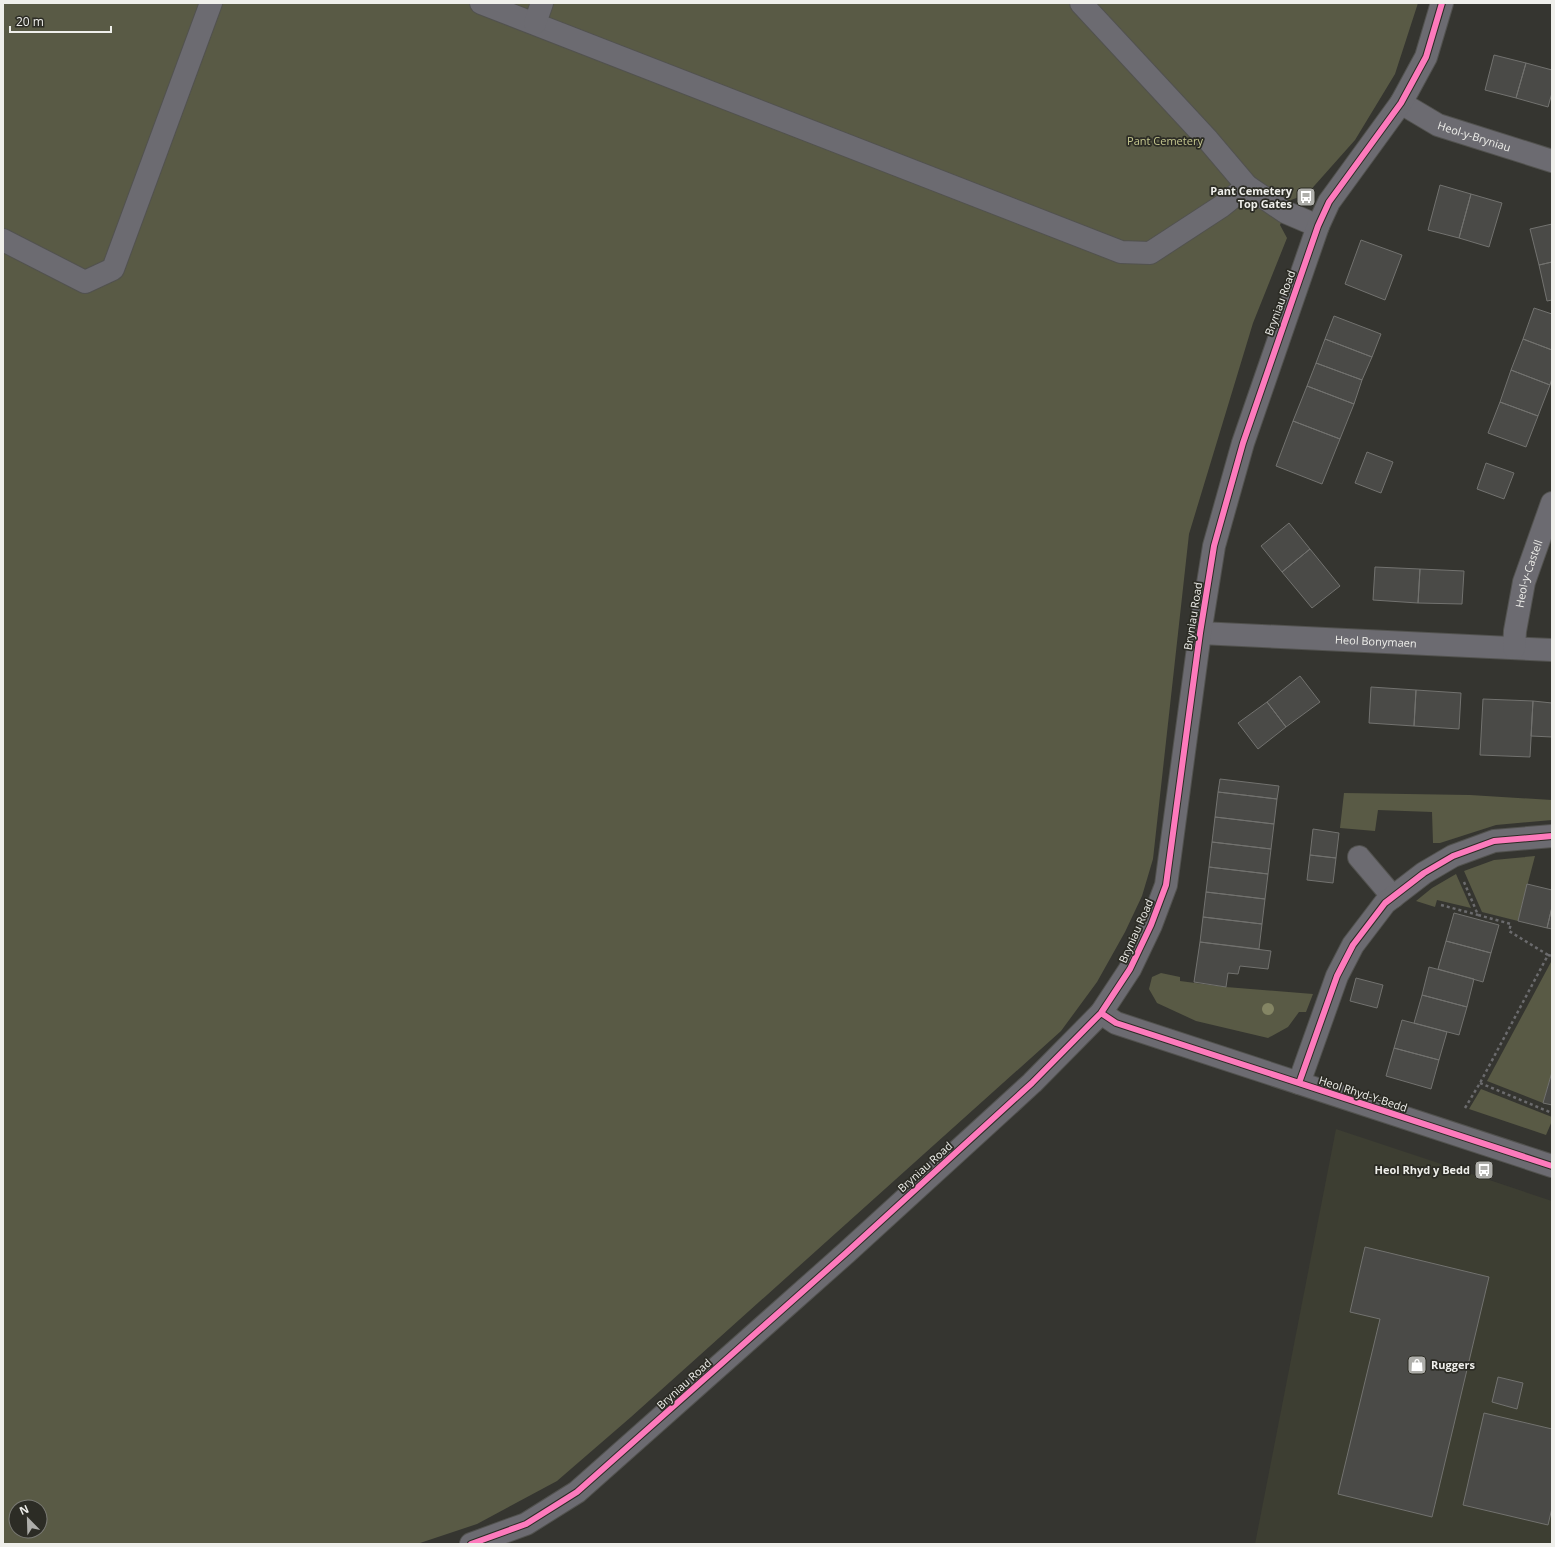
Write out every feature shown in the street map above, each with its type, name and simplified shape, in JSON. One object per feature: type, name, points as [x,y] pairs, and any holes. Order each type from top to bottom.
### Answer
[{"type":"street","points":[[3,240],[85,282],[113,269],[211,3]]},
{"type":"street","points":[[482,3],[1121,252],[1150,253],[1222,206],[1247,186]]},
{"type":"street","points":[[535,23],[542,3]]},
{"type":"street","points":[[1081,3],[1208,140],[1247,186],[1285,212],[1318,226]]},
{"type":"street","name":"Bryniau Road","points":[[471,1544],[526,1524],[577,1492],[846,1253],[1032,1083],[1101,1013],[1133,963],[1152,925],[1166,885],[1200,633],[1214,546],[1243,443],[1318,226],[1329,202],[1401,103],[1426,57],[1442,3]]},
{"type":"street","name":"Heol-y-Bryniau","points":[[1401,103],[1438,125],[1552,161]]},
{"type":"street","name":"Heol-y-Castell","points":[[1514,648],[1515,631],[1524,582],[1552,503]]},
{"type":"street","name":"Heol Bonymaen","points":[[1200,633],[1552,650]]},
{"type":"street","points":[[1299,1083],[1337,976],[1353,944],[1385,903],[1424,873],[1453,856],[1494,841],[1552,836]]},
{"type":"street","points":[[1359,858],[1393,897]]},
{"type":"street","name":"Heol Rhyd-Y-Bedd","points":[[1101,1013],[1116,1023],[1552,1166]]},
{"type":"path","points":[[1468,891],[1478,915]]},
{"type":"path","points":[[1441,905],[1511,924],[1509,931],[1550,956],[1480,1083],[1461,1114]]},
{"type":"path","points":[[1480,1083],[1552,1113]]},
{"type":"shaded area","points":[[1336,1129],[1552,1201],[1552,1544],[1255,1544]]},
{"type":"green space","name":"Pant Cemetery","points":[[3,3],[1418,3],[1395,74],[1355,140],[1307,194],[1291,200],[1280,225],[1287,238],[1253,323],[1189,534],[1153,859],[1142,896],[1125,932],[1097,982],[1061,1031],[631,1417],[557,1481],[477,1524],[417,1544],[3,1544]]},
{"type":"green space","points":[[1344,793],[1470,795],[1552,800],[1552,820],[1496,825],[1440,843],[1433,843],[1432,812],[1378,810],[1375,831],[1340,828]]},
{"type":"green space","points":[[1535,856],[1518,921],[1482,912],[1464,871],[1494,860]]},
{"type":"green space","points":[[1456,874],[1471,908],[1437,900],[1435,907],[1416,901],[1432,888]]},
{"type":"green space","points":[[1551,962],[1552,1072],[1543,1103],[1487,1081]]},
{"type":"green space","points":[[1161,973],[1180,977],[1180,981],[1226,987],[1313,994],[1306,1012],[1299,1012],[1288,1027],[1268,1038],[1196,1021],[1157,1003],[1149,989],[1152,977]]},
{"type":"green space","points":[[1481,1089],[1552,1117],[1552,1121],[1546,1135],[1469,1109]]},
{"type":"building","points":[[1494,55],[1526,63],[1516,98],[1485,90]]},
{"type":"building","points":[[1526,63],[1552,70],[1552,93],[1548,107],[1516,98]]},
{"type":"building","points":[[1440,185],[1471,194],[1459,238],[1428,230]]},
{"type":"building","points":[[1471,194],[1502,203],[1489,247],[1459,238]]},
{"type":"building","points":[[1552,224],[1552,262],[1539,265],[1530,229]]},
{"type":"building","points":[[1361,240],[1402,255],[1385,300],[1345,284]]},
{"type":"building","points":[[1552,262],[1552,300],[1547,301],[1539,265]]},
{"type":"building","points":[[1534,308],[1552,314],[1552,350],[1523,339]]},
{"type":"building","points":[[1334,316],[1381,334],[1372,357],[1325,339]]},
{"type":"building","points":[[1325,339],[1372,357],[1362,380],[1316,363]]},
{"type":"building","points":[[1523,339],[1552,350],[1552,378],[1550,385],[1511,370]]},
{"type":"building","points":[[1316,363],[1362,380],[1354,404],[1307,386]]},
{"type":"building","points":[[1511,370],[1550,385],[1538,416],[1500,402]]},
{"type":"building","points":[[1307,386],[1354,404],[1340,439],[1293,421]]},
{"type":"building","points":[[1500,402],[1538,416],[1526,447],[1488,433]]},
{"type":"building","points":[[1293,421],[1340,439],[1322,484],[1276,466]]},
{"type":"building","points":[[1367,452],[1393,462],[1381,493],[1355,483]]},
{"type":"building","points":[[1486,463],[1514,473],[1504,499],[1477,489]]},
{"type":"building","points":[[1289,523],[1310,549],[1282,572],[1261,546]]},
{"type":"building","points":[[1310,549],[1340,586],[1312,608],[1282,572]]},
{"type":"building","points":[[1375,567],[1420,569],[1418,603],[1373,600]]},
{"type":"building","points":[[1420,569],[1464,571],[1462,604],[1418,603]]},
{"type":"building","points":[[1300,676],[1320,702],[1286,727],[1267,702]]},
{"type":"building","points":[[1371,687],[1416,690],[1414,726],[1369,723]]},
{"type":"building","points":[[1416,690],[1461,693],[1459,729],[1414,726]]},
{"type":"building","points":[[1483,699],[1533,701],[1530,757],[1480,755]]},
{"type":"building","points":[[1533,701],[1552,703],[1552,737],[1531,736]]},
{"type":"building","points":[[1267,702],[1286,727],[1258,749],[1238,723]]},
{"type":"building","points":[[1220,779],[1279,786],[1277,799],[1218,792]]},
{"type":"building","points":[[1218,792],[1277,799],[1274,824],[1215,817]]},
{"type":"building","points":[[1215,817],[1274,824],[1271,849],[1212,842]]},
{"type":"building","points":[[1313,829],[1339,833],[1336,858],[1310,855]]},
{"type":"building","points":[[1212,842],[1271,849],[1268,874],[1209,867]]},
{"type":"building","points":[[1310,855],[1336,858],[1333,883],[1307,880]]},
{"type":"building","points":[[1209,867],[1268,874],[1265,899],[1206,892]]},
{"type":"building","points":[[1527,884],[1552,890],[1552,907],[1547,928],[1518,921]]},
{"type":"building","points":[[1206,892],[1265,899],[1262,924],[1203,917]]},
{"type":"building","points":[[1552,907],[1552,929],[1547,928]]},
{"type":"building","points":[[1454,913],[1499,925],[1491,953],[1446,941]]},
{"type":"building","points":[[1203,917],[1262,924],[1259,949],[1200,942]]},
{"type":"building","points":[[1446,941],[1491,953],[1483,982],[1438,969]]},
{"type":"building","points":[[1200,942],[1271,951],[1268,969],[1240,966],[1238,974],[1228,973],[1226,987],[1194,982]]},
{"type":"building","points":[[1429,967],[1474,979],[1467,1007],[1422,995]]},
{"type":"building","points":[[1356,978],[1383,985],[1377,1008],[1350,1001]]},
{"type":"building","points":[[1422,995],[1467,1007],[1459,1035],[1414,1023]]},
{"type":"building","points":[[1402,1020],[1447,1032],[1439,1060],[1394,1048]]},
{"type":"building","points":[[1394,1048],[1439,1060],[1431,1089],[1386,1076]]},
{"type":"building","points":[[1552,1072],[1552,1105],[1543,1103]]},
{"type":"building","points":[[1365,1247],[1489,1277],[1432,1517],[1338,1494],[1380,1319],[1350,1312]]},
{"type":"building","points":[[1498,1377],[1523,1383],[1517,1409],[1492,1402]]},
{"type":"building","points":[[1484,1413],[1552,1429],[1552,1508],[1548,1525],[1463,1505]]},
{"type":"cycle path","points":[[471,1544],[526,1524],[577,1492],[846,1253],[1032,1083],[1101,1013],[1130,969],[1151,925],[1166,885],[1200,633],[1214,546],[1243,443],[1318,226],[1329,202],[1401,103],[1426,57],[1442,3]]},
{"type":"cycle path","points":[[1299,1083],[1337,976],[1353,945],[1385,903],[1424,873],[1453,856],[1494,841],[1552,836]]},
{"type":"cycle path","points":[[1101,1013],[1116,1023],[1552,1166]]},
{"type":"place","name":"Pant Cemetery Top Gates","points":[[1306,197]]},
{"type":"place","name":"Heol Rhyd y Bedd","points":[[1484,1170]]},
{"type":"place","name":"Ruggers","points":[[1417,1365]]}]
